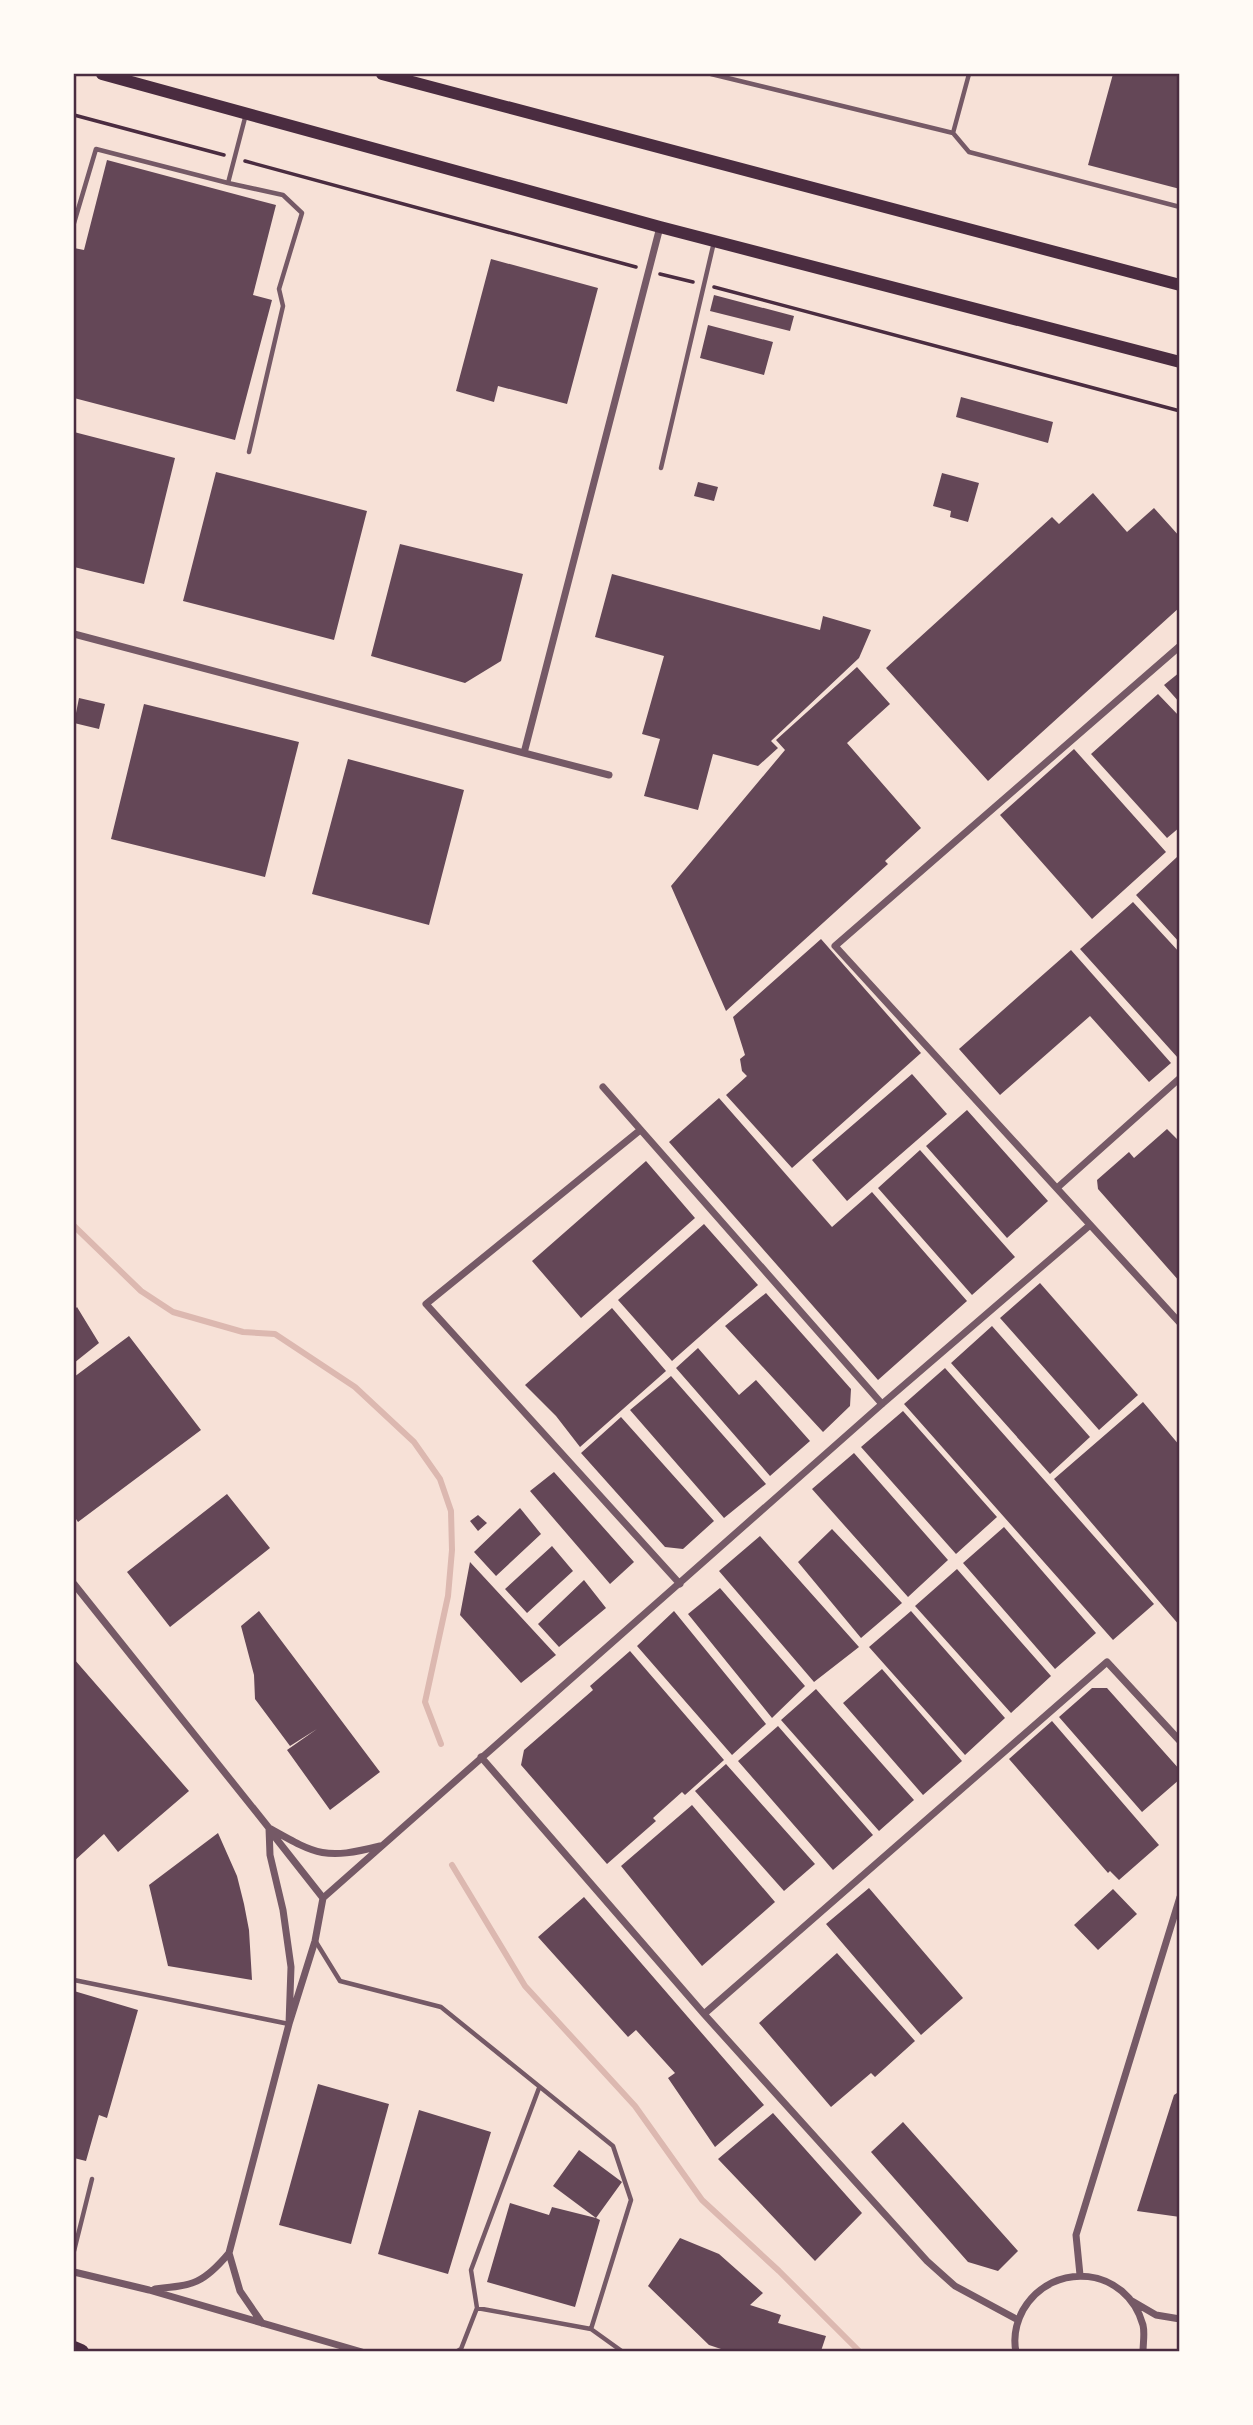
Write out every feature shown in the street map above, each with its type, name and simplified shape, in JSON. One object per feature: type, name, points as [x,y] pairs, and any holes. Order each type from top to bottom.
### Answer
[{"type":"highway","points":[[74,2350],[81,2351]]},
{"type":"main road","points":[[102,74],[660,227],[1180,362]]},
{"type":"main road","points":[[382,74],[1180,285]]},
{"type":"street","points":[[524,753],[660,227]]},
{"type":"street","points":[[74,634],[609,775]]},
{"type":"street","points":[[1180,646],[835,946],[1180,1323]]},
{"type":"street","points":[[1056,1188],[1180,1078]]},
{"type":"street","points":[[603,1087],[882,1404]]},
{"type":"street","points":[[639,1130],[426,1304],[680,1584]]},
{"type":"street","points":[[149,2290],[190,2286],[213,2272],[229,2253],[289,2024],[315,1941],[323,1898],[882,1404],[1090,1225]]},
{"type":"street","points":[[74,1584],[323,1898]]},
{"type":"street","points":[[704,2014],[1107,1662],[1180,1741]]},
{"type":"street","points":[[481,1757],[704,2014],[927,2261],[955,2286],[1018,2320]]},
{"type":"street","points":[[269,1828],[297,1844],[323,1854],[349,1854],[380,1846]]},
{"type":"street","points":[[269,1828],[270,1856],[283,1910],[290,1967],[289,2024]]},
{"type":"street","points":[[1080,2275],[1076,2235],[1180,1897]]},
{"type":"street","points":[[229,2253],[240,2291],[262,2323]]},
{"type":"street","points":[[74,2272],[149,2290],[362,2351]]},
{"type":"street","points":[[1016,2351],[1014,2343],[1018,2320],[1031,2296],[1053,2281],[1080,2275],[1108,2282],[1156,2315],[1180,2319]]},
{"type":"street","points":[[1131,2300],[1143,2326],[1143,2351]]},
{"type":"lane","points":[[711,74],[953,133],[969,152],[1180,207]]},
{"type":"lane","points":[[953,133],[969,74]]},
{"type":"lane","points":[[228,183],[246,113]]},
{"type":"lane","points":[[74,223],[96,149],[283,195],[302,213],[279,289],[283,306],[249,452]]},
{"type":"lane","points":[[661,468],[715,241]]},
{"type":"lane","points":[[315,1941],[341,1981],[441,2007],[613,2146],[631,2200],[591,2329]]},
{"type":"lane","points":[[74,1980],[289,2024]]},
{"type":"lane","points":[[456,2351],[461,2349],[477,2308],[471,2270],[539,2088]]},
{"type":"lane","points":[[74,2252],[92,2179]]},
{"type":"lane","points":[[477,2308],[591,2329],[623,2351]]},
{"type":"path","points":[[74,115],[648,271],[1180,411]]},
{"type":"building","points":[[1113,74],[1180,74],[1180,189],[1088,165]]},
{"type":"building","points":[[107,160],[276,205],[253,295],[272,300],[235,440],[74,398],[74,248],[84,250]]},
{"type":"building","points":[[491,259],[598,288],[567,404],[498,386],[494,402],[456,391]]},
{"type":"building","points":[[714,295],[794,316],[790,331],[710,311]]},
{"type":"building","points":[[708,325],[773,342],[764,375],[700,358]]},
{"type":"building","points":[[961,397],[1053,422],[1048,443],[956,417]]},
{"type":"building","points":[[74,432],[175,458],[144,584],[74,567]]},
{"type":"building","points":[[216,472],[367,511],[334,640],[183,601]]},
{"type":"building","points":[[942,473],[979,483],[968,522],[950,517],[951,511],[933,506]]},
{"type":"building","points":[[698,482],[718,487],[714,501],[694,496]]},
{"type":"building","points":[[1093,493],[1127,532],[1154,508],[1180,537],[1180,607],[988,781],[886,668],[1052,517],[1059,524]]},
{"type":"building","points":[[400,544],[523,574],[501,661],[465,683],[371,656]]},
{"type":"building","points":[[612,574],[820,630],[823,616],[871,630],[859,658],[771,741],[778,748],[758,766],[713,754],[698,810],[644,796],[660,739],[642,734],[664,656],[595,637]]},
{"type":"building","points":[[857,667],[890,704],[847,743],[921,828],[885,861],[888,864],[726,1011],[671,886],[785,750],[776,740]]},
{"type":"building","points":[[1180,672],[1180,703],[1164,685]]},
{"type":"building","points":[[1158,694],[1180,717],[1180,827],[1167,838],[1091,754]]},
{"type":"building","points":[[79,698],[105,704],[99,729],[74,723]]},
{"type":"building","points":[[144,704],[299,742],[265,877],[111,839]]},
{"type":"building","points":[[1074,749],[1166,852],[1092,919],[1000,815]]},
{"type":"building","points":[[348,759],[464,790],[429,925],[312,894]]},
{"type":"building","points":[[1177,857],[1180,860],[1180,943],[1136,895]]},
{"type":"building","points":[[1133,902],[1180,953],[1178,1058],[1080,949]]},
{"type":"building","points":[[821,939],[921,1053],[792,1168],[726,1095],[747,1076],[742,1071],[740,1059],[745,1055],[733,1017]]},
{"type":"building","points":[[1071,950],[1171,1063],[1149,1082],[1090,1016],[1000,1095],[959,1049]]},
{"type":"building","points":[[912,1074],[947,1114],[847,1201],[812,1160]]},
{"type":"building","points":[[719,1098],[832,1227],[872,1192],[967,1301],[878,1380],[669,1142]]},
{"type":"building","points":[[967,1110],[1048,1201],[1007,1238],[926,1146]]},
{"type":"building","points":[[1167,1129],[1180,1142],[1180,1282],[1098,1189],[1097,1180],[1129,1152],[1134,1158]]},
{"type":"building","points":[[920,1150],[1015,1257],[972,1295],[878,1188]]},
{"type":"building","points":[[646,1161],[695,1218],[581,1318],[532,1261]]},
{"type":"building","points":[[704,1224],[758,1285],[672,1361],[618,1300]]},
{"type":"building","points":[[1040,1283],[1138,1395],[1099,1430],[1000,1318]]},
{"type":"building","points":[[766,1293],[851,1389],[850,1406],[823,1432],[725,1326]]},
{"type":"building","points":[[77,1307],[99,1343],[74,1363],[74,1310]]},
{"type":"building","points":[[612,1308],[666,1371],[580,1447],[556,1416],[525,1385]]},
{"type":"building","points":[[992,1326],[1090,1437],[1050,1474],[951,1363]]},
{"type":"building","points":[[129,1336],[201,1430],[78,1522],[74,1516],[74,1377]]},
{"type":"building","points":[[698,1348],[739,1395],[756,1380],[810,1441],[770,1476],[676,1368]]},
{"type":"building","points":[[945,1368],[1154,1604],[1113,1640],[904,1404]]},
{"type":"building","points":[[671,1376],[766,1484],[724,1518],[630,1410]]},
{"type":"building","points":[[1143,1402],[1180,1446],[1180,1626],[1054,1479]]},
{"type":"building","points":[[903,1411],[997,1517],[956,1554],[861,1447]]},
{"type":"building","points":[[621,1417],[714,1521],[683,1549],[665,1547],[581,1453]]},
{"type":"building","points":[[854,1453],[948,1560],[908,1597],[812,1489]]},
{"type":"building","points":[[554,1472],[634,1562],[610,1584],[530,1491]]},
{"type":"building","points":[[227,1494],[270,1548],[170,1627],[127,1572]]},
{"type":"building","points":[[520,1508],[541,1534],[496,1576],[474,1552]]},
{"type":"building","points":[[478,1515],[487,1523],[478,1531],[470,1521]]},
{"type":"building","points":[[1004,1527],[1096,1633],[1055,1669],[963,1563]]},
{"type":"building","points":[[832,1529],[902,1603],[861,1638],[798,1562]]},
{"type":"building","points":[[760,1536],[859,1647],[814,1682],[719,1571]]},
{"type":"building","points":[[552,1546],[573,1571],[527,1613],[505,1589]]},
{"type":"building","points":[[470,1562],[556,1655],[521,1683],[460,1615]]},
{"type":"building","points":[[957,1569],[1051,1676],[1011,1713],[915,1606]]},
{"type":"building","points":[[584,1580],[606,1608],[559,1647],[538,1624]]},
{"type":"building","points":[[720,1588],[805,1686],[772,1718],[688,1614]]},
{"type":"building","points":[[259,1611],[380,1772],[330,1810],[287,1750],[317,1729],[290,1746],[255,1699],[254,1675],[241,1626]]},
{"type":"building","points":[[674,1611],[766,1724],[732,1755],[637,1646]]},
{"type":"building","points":[[911,1611],[1005,1718],[965,1755],[869,1647]]},
{"type":"building","points":[[630,1651],[724,1760],[685,1795],[682,1792],[653,1818],[656,1821],[607,1864],[521,1765],[524,1750],[593,1690],[590,1686]]},
{"type":"building","points":[[74,1659],[189,1791],[118,1852],[104,1834],[74,1861]]},
{"type":"building","points":[[882,1669],[962,1761],[923,1795],[843,1703]]},
{"type":"building","points":[[1092,1688],[1107,1688],[1180,1770],[1180,1779],[1142,1812],[1059,1717]]},
{"type":"building","points":[[816,1689],[914,1800],[879,1831],[781,1720]]},
{"type":"building","points":[[1052,1721],[1159,1845],[1119,1880],[1110,1871],[1108,1873],[1009,1759]]},
{"type":"building","points":[[778,1726],[873,1835],[833,1870],[738,1761]]},
{"type":"building","points":[[726,1764],[815,1864],[784,1891],[695,1791]]},
{"type":"building","points":[[692,1805],[775,1902],[702,1966],[621,1866]]},
{"type":"building","points":[[218,1833],[237,1876],[244,1904],[249,1930],[252,1980],[168,1966],[149,1885]]},
{"type":"building","points":[[869,1888],[963,1998],[921,2035],[826,1924]]},
{"type":"building","points":[[1113,1889],[1137,1914],[1098,1950],[1074,1925]]},
{"type":"building","points":[[584,1897],[764,2105],[715,2147],[668,2078],[675,2073],[636,2030],[628,2037],[538,1937]]},
{"type":"building","points":[[837,1953],[915,2041],[875,2077],[871,2073],[831,2107],[759,2023]]},
{"type":"building","points":[[74,1991],[138,2010],[107,2118],[99,2115],[86,2161],[74,2158]]},
{"type":"building","points":[[318,2084],[389,2104],[351,2244],[279,2225]]},
{"type":"building","points":[[1180,2091],[1180,2217],[1137,2211],[1174,2095]]},
{"type":"building","points":[[419,2110],[491,2132],[448,2274],[378,2254]]},
{"type":"building","points":[[773,2113],[862,2213],[815,2261],[718,2159]]},
{"type":"building","points":[[903,2122],[1018,2251],[998,2271],[968,2262],[871,2152]]},
{"type":"building","points":[[579,2150],[622,2182],[596,2218],[553,2186]]},
{"type":"building","points":[[510,2203],[549,2215],[552,2207],[600,2220],[575,2307],[487,2282]]},
{"type":"building","points":[[680,2238],[719,2254],[763,2293],[750,2305],[781,2315],[778,2323],[826,2336],[821,2351],[727,2351],[709,2345],[648,2286]]},
{"type":"waterway","points":[[74,1226],[141,1291],[173,1312],[243,1332],[275,1334],[355,1387],[414,1442],[440,1479],[451,1511],[452,1550],[448,1596],[425,1702],[441,1744]]},
{"type":"waterway","points":[[452,1865],[525,1986],[635,2106],[702,2200],[779,2271],[860,2352]]}]
